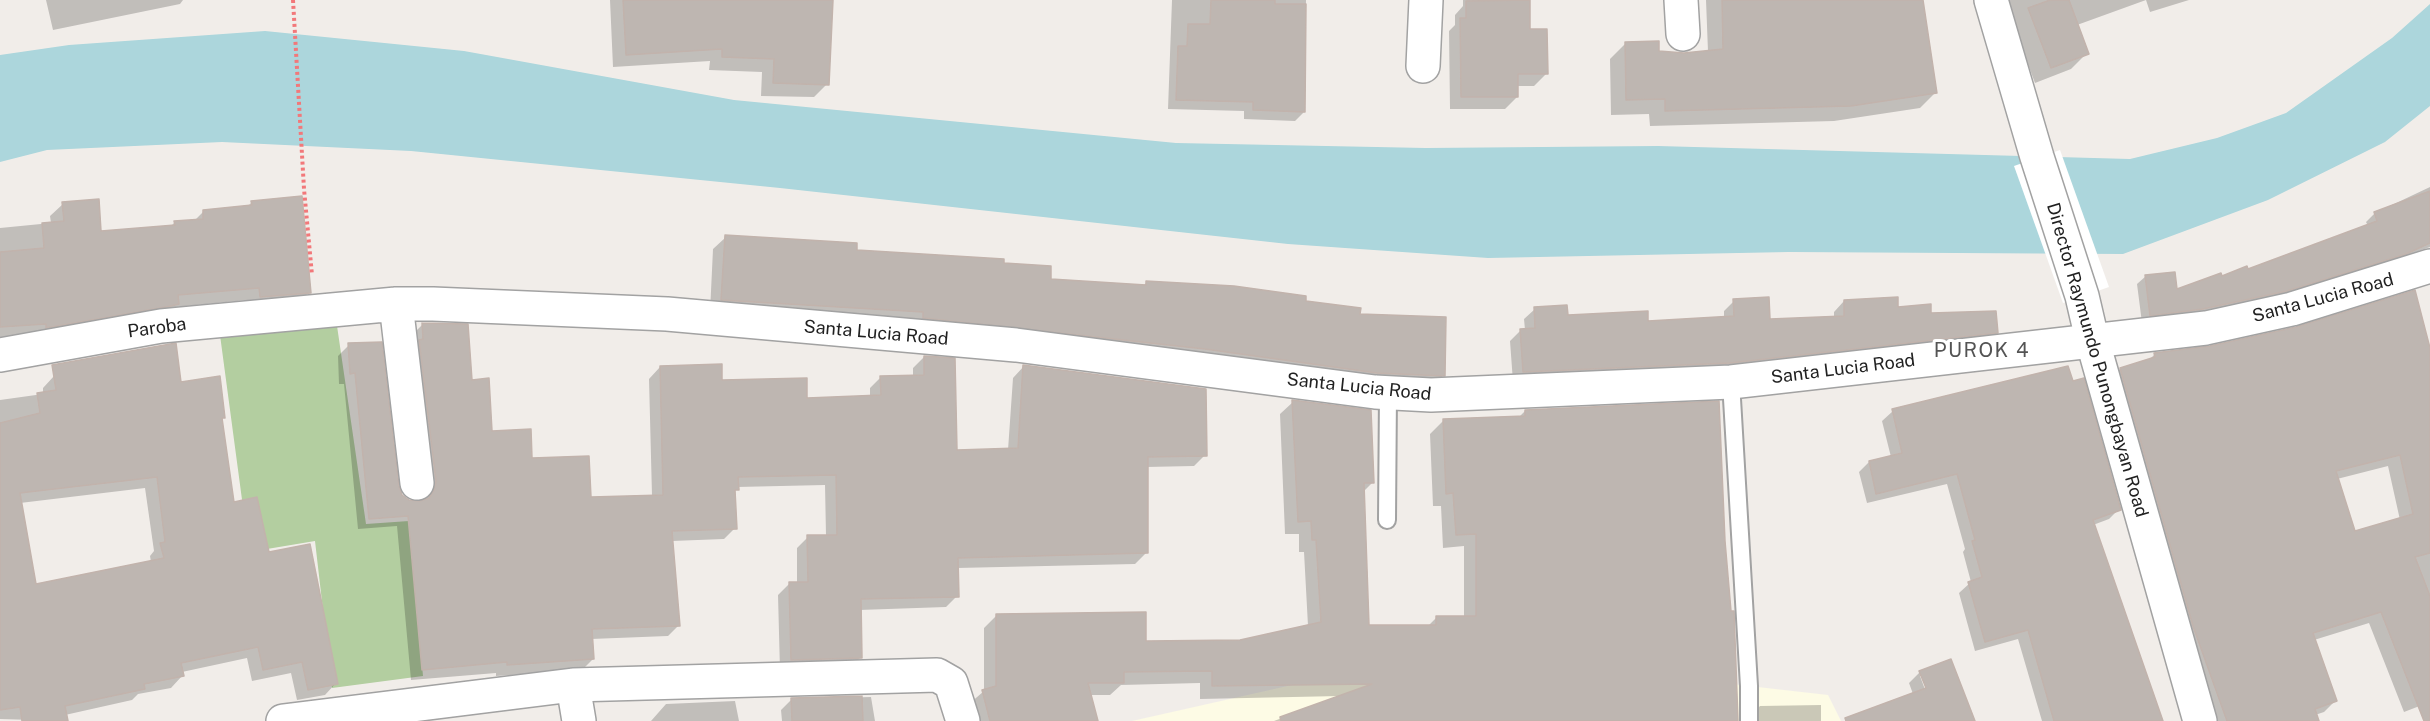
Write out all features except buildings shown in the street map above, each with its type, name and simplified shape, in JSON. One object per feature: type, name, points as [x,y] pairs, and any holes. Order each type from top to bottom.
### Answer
[{"type":"street","points":[[1423,66],[1426,0]]},
{"type":"street","points":[[1681,0],[1683,34]]},
{"type":"street","name":"Director Raymundo Punongbayan Road","points":[[1991,0],[2037,157],[2082,296],[2092,339],[2200,721]]},
{"type":"street","name":"Santa Lucia Road","points":[[315,312],[396,304],[667,314],[1004,344],[1388,393],[1431,395],[1731,382],[2092,339],[2206,328],[2292,309],[2430,266]]},
{"type":"street","points":[[396,304],[417,483]]},
{"type":"street","name":"Paroba","points":[[0,355],[161,326],[315,312]]},
{"type":"street","points":[[283,721],[573,685],[937,675],[951,683],[963,721]]},
{"type":"street","points":[[573,685],[579,721]]},
{"type":"lane","points":[[1731,382],[1749,686],[1749,721]]},
{"type":"lane","points":[[1387,519],[1388,393]]},
{"type":"path","points":[[294,3],[304,189],[315,312]]},
{"type":"shaded area","points":[[1421,656],[1493,657],[1828,695],[1841,721],[1132,721]]},
{"type":"green space","points":[[336,319],[366,524],[409,521],[423,676],[332,688],[315,541],[249,552],[220,335]]},
{"type":"water","points":[[2430,4],[2430,106],[2385,142],[2268,200],[2123,254],[1789,252],[1488,258],[1288,244],[780,188],[411,151],[222,142],[47,150],[0,162],[0,55],[69,45],[265,31],[464,51],[734,100],[1176,143],[1426,148],[1658,146],[2130,159],[2217,138],[2286,113],[2392,38]]},
{"type":"pier","points":[[2060,150],[2109,287],[2063,303],[2014,166]]},
{"type":"district","name":"PUROK 4","points":[[1982,351]]}]
